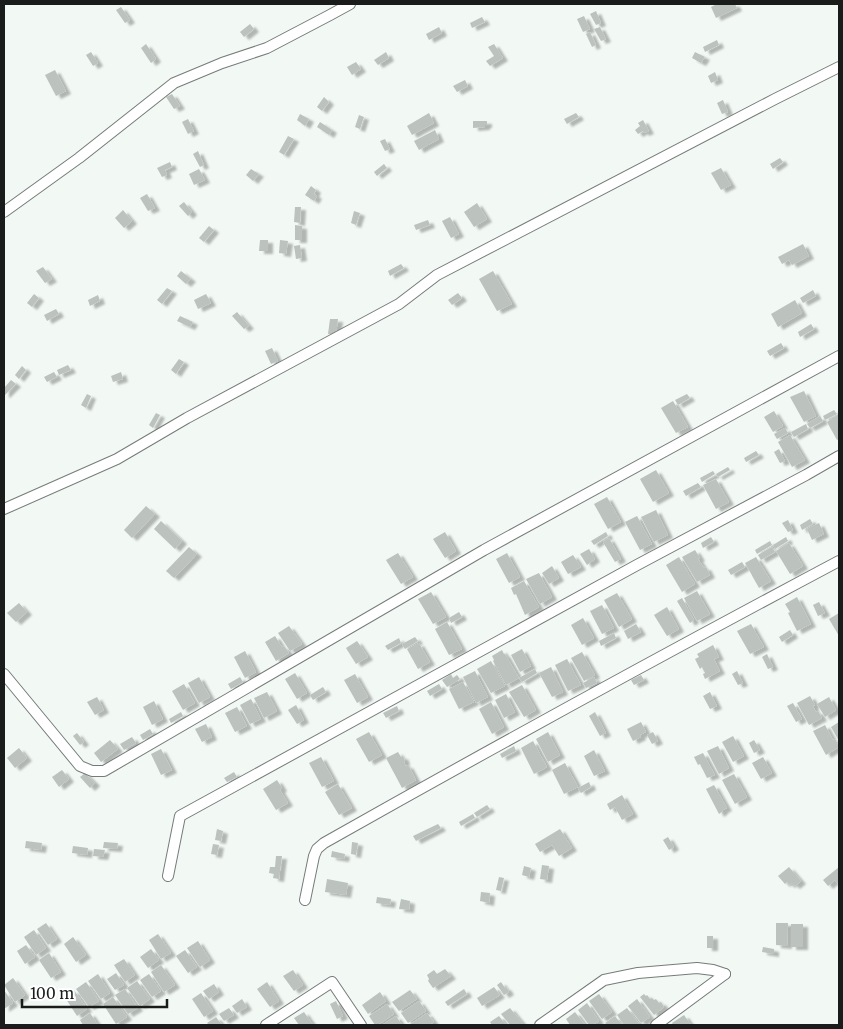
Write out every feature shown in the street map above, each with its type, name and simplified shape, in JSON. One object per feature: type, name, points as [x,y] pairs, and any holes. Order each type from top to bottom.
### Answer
[{"type":"street","points":[[4,212],[79,158],[174,83],[222,63],[267,48],[350,4]]},
{"type":"street","points":[[4,509],[117,459],[188,418],[399,304],[437,275],[839,67]]},
{"type":"street","points":[[4,674],[80,766],[92,771],[104,771],[484,550],[839,356]]},
{"type":"street","points":[[168,876],[180,816],[839,456]]},
{"type":"street","points":[[305,900],[314,856],[317,849],[324,843],[469,761],[839,561]]},
{"type":"street","points":[[540,1025],[604,980],[638,973],[697,968],[725,974],[656,1025]]},
{"type":"street","points":[[266,1025],[332,982],[361,1025]]},
{"type":"building","points":[[717,4],[735,4],[737,8],[716,18],[711,7]]},
{"type":"building","points":[[121,7],[130,20],[125,23],[116,10]]},
{"type":"building","points":[[596,11],[601,23],[596,25],[590,14]]},
{"type":"building","points":[[584,16],[590,29],[583,32],[577,19]]},
{"type":"building","points":[[482,17],[485,22],[472,28],[470,23]]},
{"type":"building","points":[[250,24],[254,29],[244,37],[240,32]]},
{"type":"building","points":[[439,27],[442,33],[429,40],[426,34]]},
{"type":"building","points":[[600,27],[606,39],[601,41],[594,29]]},
{"type":"building","points":[[590,32],[596,45],[592,47],[586,34]]},
{"type":"building","points":[[717,40],[719,45],[705,52],[703,47]]},
{"type":"building","points":[[146,44],[156,59],[151,63],[141,48]]},
{"type":"building","points":[[494,44],[503,58],[490,66],[486,61],[494,56],[488,47]]},
{"type":"building","points":[[91,52],[98,63],[93,66],[86,55]]},
{"type":"building","points":[[386,52],[389,58],[378,65],[374,60]]},
{"type":"building","points":[[695,52],[705,57],[701,63],[692,58]]},
{"type":"building","points":[[356,62],[361,69],[352,75],[347,67]]},
{"type":"building","points":[[55,70],[66,91],[56,96],[45,75]]},
{"type":"building","points":[[715,72],[718,80],[711,83],[708,76]]},
{"type":"building","points":[[465,80],[468,86],[457,92],[453,86]]},
{"type":"building","points":[[172,94],[180,106],[174,109],[166,97]]},
{"type":"building","points":[[324,97],[329,102],[322,111],[317,107]]},
{"type":"building","points":[[723,100],[728,112],[722,114],[717,103]]},
{"type":"building","points":[[429,113],[434,123],[412,135],[407,126]]},
{"type":"building","points":[[576,113],[579,117],[567,124],[564,119]]},
{"type":"building","points":[[300,114],[309,119],[305,126],[297,120]]},
{"type":"building","points":[[359,115],[364,117],[360,129],[355,127]]},
{"type":"building","points":[[188,119],[194,131],[188,134],[182,122]]},
{"type":"building","points":[[643,120],[649,131],[644,133],[643,131],[638,134],[635,130],[640,126],[638,123]]},
{"type":"building","points":[[473,121],[487,121],[487,125],[485,127],[473,128]]},
{"type":"building","points":[[320,122],[332,130],[329,135],[317,127]]},
{"type":"building","points":[[435,130],[439,139],[419,150],[414,141]]},
{"type":"building","points":[[288,136],[294,139],[284,155],[279,152]]},
{"type":"building","points":[[385,139],[390,149],[385,151],[380,141]]},
{"type":"building","points":[[198,151],[204,165],[200,167],[193,154]]},
{"type":"building","points":[[780,158],[783,162],[773,169],[770,164]]},
{"type":"building","points":[[170,162],[172,167],[165,170],[167,175],[162,177],[157,168]]},
{"type":"building","points":[[384,164],[387,168],[377,176],[374,172]]},
{"type":"building","points":[[721,168],[731,185],[721,190],[711,173]]},
{"type":"building","points":[[199,169],[205,180],[194,185],[189,174]]},
{"type":"building","points":[[251,169],[259,174],[253,181],[246,175]]},
{"type":"building","points":[[311,186],[316,190],[314,194],[317,196],[314,201],[305,195]]},
{"type":"building","points":[[147,194],[155,208],[148,211],[140,198]]},
{"type":"building","points":[[184,202],[192,212],[188,216],[179,206]]},
{"type":"building","points":[[477,203],[487,219],[474,227],[464,212]]},
{"type":"building","points":[[295,207],[301,207],[300,223],[294,222]]},
{"type":"building","points":[[123,210],[132,221],[124,228],[115,218]]},
{"type":"building","points":[[354,211],[360,213],[356,225],[351,223]]},
{"type":"building","points":[[450,217],[459,234],[451,238],[442,221]]},
{"type":"building","points":[[428,220],[430,225],[416,230],[414,225]]},
{"type":"building","points":[[295,225],[302,226],[302,240],[295,240]]},
{"type":"building","points":[[209,226],[214,230],[204,242],[199,238]]},
{"type":"building","points":[[260,240],[268,240],[268,251],[259,251]]},
{"type":"building","points":[[280,240],[288,241],[286,254],[279,253]]},
{"type":"building","points":[[803,244],[809,256],[792,265],[789,260],[782,264],[778,257]]},
{"type":"building","points":[[300,245],[302,258],[296,259],[294,246]]},
{"type":"building","points":[[401,264],[404,268],[390,276],[388,271]]},
{"type":"building","points":[[43,267],[52,279],[45,283],[36,271]]},
{"type":"building","points":[[181,271],[191,279],[186,284],[177,276]]},
{"type":"building","points":[[493,271],[512,304],[497,311],[479,279]]},
{"type":"building","points":[[167,288],[172,291],[162,304],[157,300]]},
{"type":"building","points":[[813,290],[816,296],[803,303],[800,298]]},
{"type":"building","points":[[458,293],[462,298],[452,305],[448,300]]},
{"type":"building","points":[[34,294],[39,298],[32,307],[27,303]]},
{"type":"building","points":[[206,294],[211,303],[198,309],[194,300]]},
{"type":"building","points":[[98,295],[100,301],[90,306],[88,300]]},
{"type":"building","points":[[795,300],[802,313],[778,327],[771,314]]},
{"type":"building","points":[[56,309],[59,314],[47,321],[44,315]]},
{"type":"building","points":[[237,312],[249,326],[244,329],[232,316]]},
{"type":"building","points":[[180,316],[193,322],[190,327],[177,321]]},
{"type":"building","points":[[330,319],[338,319],[336,335],[328,334]]},
{"type":"building","points":[[811,324],[814,329],[800,337],[798,332]]},
{"type":"building","points":[[781,343],[784,348],[770,356],[767,351]]},
{"type":"building","points":[[272,348],[278,361],[271,364],[265,351]]},
{"type":"building","points":[[179,359],[184,362],[176,374],[171,370]]},
{"type":"building","points":[[68,365],[71,370],[59,375],[57,370]]},
{"type":"building","points":[[22,366],[26,370],[19,379],[15,375]]},
{"type":"building","points":[[54,372],[57,377],[47,382],[44,377]]},
{"type":"building","points":[[121,372],[123,379],[113,382],[111,376]]},
{"type":"building","points":[[11,380],[16,384],[5,395],[4,388]]},
{"type":"building","points":[[804,391],[816,416],[804,422],[790,397]]},
{"type":"building","points":[[87,394],[91,396],[86,408],[81,405]]},
{"type":"building","points":[[687,394],[690,398],[678,405],[675,400]]},
{"type":"building","points":[[673,401],[688,427],[676,433],[661,408]]},
{"type":"building","points":[[834,410],[837,414],[825,420],[823,416]]},
{"type":"building","points":[[774,411],[783,426],[773,432],[764,417]]},
{"type":"building","points":[[156,413],[160,415],[153,428],[149,425]]},
{"type":"building","points":[[839,414],[839,439],[837,440],[827,422]]},
{"type":"building","points":[[820,416],[823,421],[810,428],[807,424]]},
{"type":"building","points":[[806,424],[808,429],[794,437],[791,432]]},
{"type":"building","points":[[785,428],[788,433],[777,439],[774,434]]},
{"type":"building","points":[[790,435],[805,460],[792,467],[778,442]]},
{"type":"building","points":[[779,449],[785,461],[780,463],[774,452]]},
{"type":"building","points":[[756,451],[759,455],[746,462],[744,458]]},
{"type":"building","points":[[728,467],[730,470],[718,477],[716,474]]},
{"type":"building","points":[[656,470],[669,493],[653,502],[640,479]]},
{"type":"building","points":[[713,471],[715,474],[702,482],[700,478]]},
{"type":"building","points":[[716,479],[729,502],[716,509],[703,485]]},
{"type":"building","points":[[698,483],[701,487],[686,496],[683,491]]},
{"type":"building","points":[[607,497],[621,522],[608,529],[594,504]]},
{"type":"building","points":[[146,506],[155,514],[132,538],[124,530]]},
{"type":"building","points":[[656,510],[668,535],[654,542],[641,517]]},
{"type":"building","points":[[637,516],[652,544],[640,550],[625,522]]},
{"type":"building","points":[[810,519],[813,524],[802,530],[800,525]]},
{"type":"building","points":[[788,520],[793,530],[788,532],[782,523]]},
{"type":"building","points":[[161,521],[182,541],[175,549],[154,529]]},
{"type":"building","points":[[819,523],[824,534],[812,540],[807,529]]},
{"type":"building","points":[[445,532],[456,551],[445,558],[433,539]]},
{"type":"building","points":[[606,532],[608,536],[594,545],[591,541]]},
{"type":"building","points":[[711,537],[714,542],[703,548],[701,543]]},
{"type":"building","points":[[786,537],[788,541],[775,549],[773,545]]},
{"type":"building","points":[[609,538],[621,559],[615,562],[603,542]]},
{"type":"building","points":[[770,541],[772,545],[757,554],[755,550]]},
{"type":"building","points":[[789,543],[803,566],[790,574],[776,551]]},
{"type":"building","points":[[189,547],[197,554],[174,578],[166,571]]},
{"type":"building","points":[[772,547],[775,552],[761,560],[758,555]]},
{"type":"building","points":[[589,549],[595,559],[587,565],[580,554]]},
{"type":"building","points":[[695,550],[700,558],[698,559],[704,568],[706,567],[710,575],[697,582],[682,557]]},
{"type":"building","points":[[398,553],[413,577],[401,584],[386,560]]},
{"type":"building","points":[[507,553],[520,577],[509,583],[496,559]]},
{"type":"building","points":[[573,555],[581,567],[568,574],[561,562]]},
{"type":"building","points":[[679,557],[695,584],[682,592],[666,565]]},
{"type":"building","points":[[756,557],[771,581],[759,588],[745,563]]},
{"type":"building","points":[[742,562],[745,567],[731,575],[728,570]]},
{"type":"building","points":[[552,566],[559,578],[549,584],[542,573]]},
{"type":"building","points":[[539,573],[552,597],[540,604],[526,579]]},
{"type":"building","points":[[524,581],[539,607],[525,615],[516,594],[514,595],[511,588]]},
{"type":"building","points":[[697,591],[710,614],[697,621],[684,598]]},
{"type":"building","points":[[431,592],[446,617],[433,624],[418,599]]},
{"type":"building","points":[[617,593],[632,619],[619,627],[604,600]]},
{"type":"building","points":[[797,597],[811,624],[797,631],[785,604]]},
{"type":"building","points":[[682,598],[694,620],[690,623],[677,601]]},
{"type":"building","points":[[819,602],[825,613],[818,616],[813,605]]},
{"type":"building","points":[[19,603],[27,612],[16,622],[7,613]]},
{"type":"building","points":[[602,605],[614,628],[602,634],[590,611]]},
{"type":"building","points":[[667,607],[679,629],[667,636],[654,615]]},
{"type":"building","points":[[459,612],[462,617],[451,623],[449,618]]},
{"type":"building","points":[[839,613],[839,636],[829,619]]},
{"type":"building","points":[[583,618],[594,638],[582,645],[571,625]]},
{"type":"building","points":[[447,622],[462,649],[449,655],[435,629]]},
{"type":"building","points":[[636,624],[641,632],[628,639],[624,631]]},
{"type":"building","points":[[751,624],[764,647],[750,654],[737,631]]},
{"type":"building","points":[[289,626],[302,644],[290,651],[278,633]]},
{"type":"building","points":[[790,630],[793,635],[782,642],[779,637]]},
{"type":"building","points":[[614,633],[616,638],[601,646],[599,641]]},
{"type":"building","points":[[275,636],[282,647],[284,646],[289,653],[276,661],[265,642]]},
{"type":"building","points":[[415,637],[418,641],[405,649],[402,644]]},
{"type":"building","points":[[399,638],[401,643],[388,650],[385,646]]},
{"type":"building","points":[[357,641],[368,657],[356,664],[346,648]]},
{"type":"building","points":[[419,643],[430,662],[418,669],[407,649]]},
{"type":"building","points":[[713,645],[719,657],[714,659],[720,671],[705,679],[702,667],[700,669],[695,659],[699,657],[697,654]]},
{"type":"building","points":[[522,649],[531,666],[520,672],[511,655]]},
{"type":"building","points":[[502,650],[519,678],[506,685],[492,656]]},
{"type":"building","points":[[245,651],[256,672],[245,678],[234,657]]},
{"type":"building","points":[[582,652],[595,675],[584,681],[571,658]]},
{"type":"building","points":[[767,654],[773,667],[768,669],[762,657]]},
{"type":"building","points":[[567,659],[581,685],[568,691],[555,665]]},
{"type":"building","points":[[491,661],[505,686],[491,693],[477,669]]},
{"type":"building","points":[[551,667],[563,692],[552,697],[539,673]]},
{"type":"building","points":[[535,669],[537,673],[522,682],[519,678]]},
{"type":"building","points":[[475,671],[488,697],[476,703],[463,677]]},
{"type":"building","points":[[737,671],[743,683],[738,685],[732,674]]},
{"type":"building","points":[[295,673],[307,693],[297,699],[285,679]]},
{"type":"building","points":[[355,674],[368,697],[357,703],[344,680]]},
{"type":"building","points":[[451,674],[453,678],[457,675],[460,679],[447,687],[442,680]]},
{"type":"building","points":[[641,675],[644,680],[634,685],[631,680]]},
{"type":"building","points":[[199,677],[210,697],[199,703],[188,683]]},
{"type":"building","points":[[240,677],[243,682],[231,689],[228,684]]},
{"type":"building","points":[[594,677],[597,683],[586,688],[583,683]]},
{"type":"building","points":[[463,682],[474,702],[459,709],[449,689]]},
{"type":"building","points":[[184,684],[195,703],[183,710],[172,691]]},
{"type":"building","points":[[439,684],[442,689],[430,696],[427,691]]},
{"type":"building","points":[[522,685],[536,710],[524,717],[509,692]]},
{"type":"building","points":[[323,687],[326,692],[313,700],[310,695]]},
{"type":"building","points":[[267,692],[277,711],[264,718],[254,698]]},
{"type":"building","points":[[710,692],[717,706],[710,709],[703,696]]},
{"type":"building","points":[[506,694],[515,712],[504,718],[495,700]]},
{"type":"building","points":[[810,696],[815,705],[813,706],[816,712],[818,711],[822,718],[809,725],[797,703]]},
{"type":"building","points":[[97,697],[104,710],[95,715],[87,702]]},
{"type":"building","points":[[829,697],[836,710],[825,717],[817,704]]},
{"type":"building","points":[[251,699],[261,719],[250,724],[240,705]]},
{"type":"building","points":[[154,701],[163,719],[152,725],[143,707]]},
{"type":"building","points":[[491,702],[504,727],[492,734],[479,709]]},
{"type":"building","points":[[793,703],[802,719],[796,722],[787,706]]},
{"type":"building","points":[[296,705],[304,720],[297,724],[288,710]]},
{"type":"building","points":[[397,706],[399,711],[386,718],[383,713]]},
{"type":"building","points":[[237,707],[247,726],[235,732],[225,713]]},
{"type":"building","points":[[181,712],[183,716],[171,723],[169,719]]},
{"type":"building","points":[[595,712],[606,733],[600,736],[589,716]]},
{"type":"building","points":[[641,722],[646,732],[633,741],[627,729]]},
{"type":"building","points":[[839,722],[839,741],[831,727]]},
{"type":"building","points":[[206,724],[212,737],[202,742],[195,729]]},
{"type":"building","points":[[825,725],[839,747],[826,755],[813,731]]},
{"type":"building","points":[[150,729],[153,734],[143,740],[140,735]]},
{"type":"building","points":[[369,732],[382,755],[369,762],[356,739]]},
{"type":"building","points":[[548,732],[560,755],[548,762],[536,739]]},
{"type":"building","points":[[653,732],[658,741],[652,744],[647,735]]},
{"type":"building","points":[[77,733],[84,742],[80,745],[73,736]]},
{"type":"building","points":[[733,736],[744,756],[733,762],[722,742]]},
{"type":"building","points":[[132,737],[136,743],[124,750],[120,744]]},
{"type":"building","points":[[110,740],[118,749],[101,762],[94,753]]},
{"type":"building","points":[[754,740],[760,750],[754,753],[749,743]]},
{"type":"building","points":[[533,741],[547,767],[534,774],[521,748]]},
{"type":"building","points":[[514,746],[516,751],[502,758],[500,754]]},
{"type":"building","points":[[718,746],[729,768],[719,774],[707,751]]},
{"type":"building","points":[[19,748],[27,758],[15,768],[7,758]]},
{"type":"building","points":[[161,749],[172,770],[161,775],[151,754]]},
{"type":"building","points":[[594,750],[605,771],[594,776],[584,756]]},
{"type":"building","points":[[398,752],[401,757],[403,756],[406,766],[408,765],[416,780],[402,788],[386,758]]},
{"type":"building","points":[[703,753],[715,775],[707,778],[694,757]]},
{"type":"building","points":[[321,757],[334,781],[322,787],[309,763]]},
{"type":"building","points":[[763,757],[772,773],[761,779],[752,763]]},
{"type":"building","points":[[565,763],[578,787],[564,794],[552,770]]},
{"type":"building","points":[[62,770],[69,779],[59,787],[52,777]]},
{"type":"building","points":[[234,772],[237,777],[227,782],[224,778]]},
{"type":"building","points":[[85,773],[95,783],[90,788],[80,777]]},
{"type":"building","points":[[734,774],[747,797],[735,804],[722,780]]},
{"type":"building","points":[[277,780],[282,788],[280,790],[288,803],[276,810],[263,789]]},
{"type":"building","points":[[589,782],[591,787],[581,793],[578,788]]},
{"type":"building","points":[[338,784],[352,808],[339,815],[325,792]]},
{"type":"building","points":[[714,785],[727,808],[719,814],[706,789]]},
{"type":"building","points":[[622,795],[633,814],[622,820],[615,807],[610,810],[607,804]]},
{"type":"building","points":[[487,805],[490,809],[477,817],[474,813]]},
{"type":"building","points":[[473,814],[475,818],[461,826],[459,822]]},
{"type":"building","points":[[438,824],[441,828],[416,841],[413,836]]},
{"type":"building","points":[[217,829],[223,831],[221,841],[215,840]]},
{"type":"building","points":[[560,829],[572,848],[559,856],[552,845],[540,852],[535,844]]},
{"type":"building","points":[[668,837],[674,847],[669,850],[663,840]]},
{"type":"building","points":[[26,841],[42,843],[41,850],[25,848]]},
{"type":"building","points":[[104,842],[118,843],[117,849],[103,848]]},
{"type":"building","points":[[352,842],[358,843],[356,855],[351,854]]},
{"type":"building","points":[[213,844],[219,845],[217,855],[211,854]]},
{"type":"building","points":[[73,846],[88,848],[87,855],[72,853]]},
{"type":"building","points":[[94,849],[105,850],[103,857],[93,856]]},
{"type":"building","points":[[332,851],[345,854],[344,859],[331,857]]},
{"type":"building","points":[[276,856],[282,856],[279,879],[273,878],[274,874],[269,873],[270,867],[275,867]]},
{"type":"building","points":[[542,865],[549,866],[547,880],[540,879]]},
{"type":"building","points":[[524,866],[531,868],[529,877],[522,875]]},
{"type":"building","points":[[789,867],[801,881],[795,886],[787,882],[785,884],[778,876]]},
{"type":"building","points":[[839,867],[839,885],[835,880],[828,886],[823,880]]},
{"type":"building","points":[[499,877],[504,878],[501,891],[496,890]]},
{"type":"building","points":[[327,879],[348,883],[346,895],[325,892]]},
{"type":"building","points":[[481,892],[490,893],[489,903],[480,901]]},
{"type":"building","points":[[377,897],[391,899],[390,905],[376,903]]},
{"type":"building","points":[[401,899],[410,901],[409,910],[399,909]]},
{"type":"building","points":[[46,923],[57,939],[48,945],[37,929]]},
{"type":"building","points":[[776,923],[788,923],[787,946],[776,945]]},
{"type":"building","points":[[791,924],[803,924],[803,947],[791,947]]},
{"type":"building","points":[[34,930],[46,948],[36,955],[24,937]]},
{"type":"building","points":[[158,934],[171,953],[161,959],[149,940]]},
{"type":"building","points":[[707,936],[713,936],[713,948],[707,948]]},
{"type":"building","points":[[73,937],[86,955],[76,962],[64,944]]},
{"type":"building","points":[[198,941],[210,960],[200,967],[187,948]]},
{"type":"building","points":[[26,945],[35,957],[25,964],[17,951]]},
{"type":"building","points":[[763,947],[774,949],[774,954],[762,952]]},
{"type":"building","points":[[151,949],[159,960],[148,968],[140,957]]},
{"type":"building","points":[[185,950],[197,967],[188,973],[176,956]]},
{"type":"building","points":[[49,953],[61,972],[51,978],[39,960]]},
{"type":"building","points":[[124,959],[135,975],[125,982],[114,965]]},
{"type":"building","points":[[161,965],[175,985],[164,992],[151,972]]},
{"type":"building","points":[[445,969],[451,976],[433,988],[428,981],[427,975],[434,970],[437,974]]},
{"type":"building","points":[[293,970],[303,985],[294,991],[283,976]]},
{"type":"building","points":[[116,973],[124,985],[115,990],[107,979]]},
{"type":"building","points":[[98,974],[110,993],[101,999],[88,981]]},
{"type":"building","points":[[149,974],[161,991],[152,997],[140,980]]},
{"type":"building","points":[[13,978],[25,995],[15,1002],[4,985]]},
{"type":"building","points":[[137,981],[150,999],[140,1006],[127,988]]},
{"type":"building","points":[[86,982],[99,1001],[89,1007],[76,989]]},
{"type":"building","points":[[267,982],[279,1001],[270,1007],[257,989]]},
{"type":"building","points":[[501,982],[509,992],[504,995],[497,985]]},
{"type":"building","points":[[214,984],[219,992],[209,999],[203,991]]},
{"type":"building","points":[[494,987],[500,995],[482,1006],[477,998]]},
{"type":"building","points":[[125,989],[138,1008],[128,1014],[115,995]]},
{"type":"building","points":[[464,989],[467,994],[448,1006],[445,1002]]},
{"type":"building","points":[[4,990],[13,1003],[4,1009]]},
{"type":"building","points":[[74,990],[87,1009],[77,1016],[64,996]]},
{"type":"building","points":[[410,990],[417,999],[399,1011],[392,1002]]},
{"type":"building","points":[[380,992],[386,1001],[368,1014],[362,1005]]},
{"type":"building","points":[[201,993],[213,1011],[204,1017],[192,999]]},
{"type":"building","points":[[599,994],[612,1012],[602,1019],[589,1001]]},
{"type":"building","points":[[644,994],[650,999],[656,999],[659,1003],[661,1002],[664,1007],[654,1015],[640,997]]},
{"type":"building","points":[[113,997],[127,1017],[116,1024],[103,1004]]},
{"type":"building","points":[[242,999],[247,1007],[237,1013],[232,1006]]},
{"type":"building","points":[[637,999],[650,1017],[641,1023],[628,1006]]},
{"type":"building","points":[[336,1001],[343,1016],[337,1019],[330,1004]]},
{"type":"building","points":[[419,1001],[426,1011],[408,1023],[401,1013]]},
{"type":"building","points":[[587,1003],[599,1021],[593,1025],[589,1025],[578,1010]]},
{"type":"building","points":[[387,1004],[394,1014],[378,1025],[375,1025],[369,1016]]},
{"type":"building","points":[[229,1008],[234,1015],[224,1021],[219,1014]]},
{"type":"building","points":[[510,1008],[523,1024],[510,1025],[501,1014]]},
{"type":"building","points":[[627,1008],[640,1025],[624,1025],[617,1015]]},
{"type":"building","points":[[304,1012],[313,1025],[299,1025],[294,1018]]},
{"type":"building","points":[[575,1012],[585,1025],[570,1025],[566,1019]]},
{"type":"building","points":[[90,1013],[98,1025],[83,1025],[80,1020]]},
{"type":"building","points":[[427,1013],[434,1022],[429,1025],[409,1025]]},
{"type":"building","points":[[684,1015],[691,1025],[673,1025],[672,1023]]},
{"type":"building","points":[[396,1016],[402,1025],[382,1025]]},
{"type":"building","points":[[499,1016],[506,1025],[492,1025],[490,1022]]},
{"type":"building","points":[[615,1016],[622,1025],[607,1025],[605,1023]]},
{"type":"building","points":[[216,1017],[222,1025],[209,1025],[207,1023]]}]
